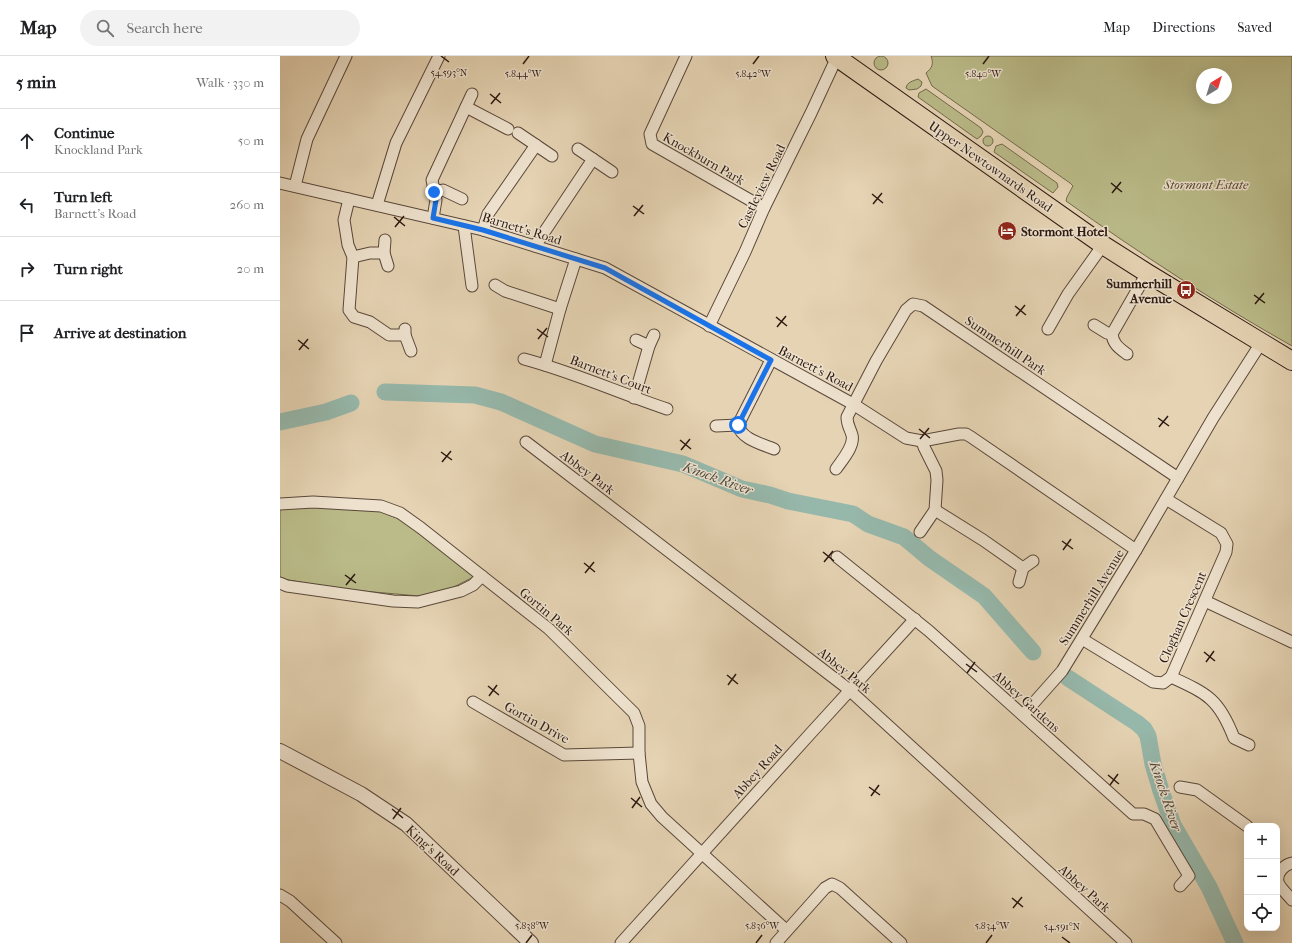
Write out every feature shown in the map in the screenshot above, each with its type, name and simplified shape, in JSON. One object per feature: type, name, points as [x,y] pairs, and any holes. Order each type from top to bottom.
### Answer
[{"type":"highway","name":"Upper Newtownards Road","points":[[836,57],[1146,274],[1292,362]]},
{"type":"street","points":[[294,186],[307,139],[346,56]]},
{"type":"street","points":[[377,205],[396,143],[439,56]]},
{"type":"street","name":"Knockburn Park","points":[[686,56],[650,134],[652,144],[764,208]]},
{"type":"street","name":"Castleview Road","points":[[709,326],[745,252],[764,208],[811,113],[836,57]]},
{"type":"street","points":[[433,218],[436,200],[432,180],[472,94]]},
{"type":"street","points":[[466,107],[513,131],[552,156]]},
{"type":"street","points":[[483,230],[488,214],[536,145]]},
{"type":"street","points":[[578,150],[612,172]]},
{"type":"street","points":[[535,246],[593,159]]},
{"type":"street","name":"Barnett's Road","points":[[280,183],[483,230],[605,268],[853,404],[906,438],[922,441],[959,434],[966,434],[972,437],[1136,550]]},
{"type":"street","points":[[434,192],[443,190],[462,199]]},
{"type":"street","points":[[349,199],[344,220],[348,245],[353,257],[349,310],[354,318],[370,322],[389,336],[405,332],[411,351]]},
{"type":"street","name":"Barnett's Road","points":[[464,226],[472,286]]},
{"type":"street","points":[[385,240],[384,253],[388,266]]},
{"type":"street","points":[[1048,329],[1068,294],[1103,245]]},
{"type":"street","points":[[353,257],[370,253],[384,253]]},
{"type":"street","points":[[545,365],[560,309],[576,259]]},
{"type":"street","points":[[1127,354],[1112,340],[1112,334],[1146,274]]},
{"type":"street","points":[[495,285],[504,296],[560,309]]},
{"type":"street","name":"Summerhill Park","points":[[853,404],[906,310],[913,304],[923,306],[1178,478]]},
{"type":"street","points":[[1094,325],[1107,333],[1112,334]]},
{"type":"street","points":[[634,398],[649,346],[654,336]]},
{"type":"street","points":[[636,340],[649,346]]},
{"type":"street","name":"Summerhill Avenue","points":[[1023,715],[1062,671],[1136,550],[1213,418],[1260,343]]},
{"type":"street","name":"Barnett's Court","points":[[524,359],[592,381],[634,398],[667,409]]},
{"type":"street","points":[[771,360],[738,425],[739,431],[745,436],[774,449]]},
{"type":"street","points":[[836,469],[852,445],[853,436],[847,425],[846,417],[853,404]]},
{"type":"street","points":[[716,426],[738,425]]},
{"type":"street","points":[[920,532],[935,510],[937,498],[936,471],[922,441]]},
{"type":"street","name":"Abbey Park","points":[[526,442],[850,691],[1126,943]]},
{"type":"street","name":"Cloghan Crescent","points":[[1082,639],[1153,682],[1163,683],[1171,677],[1226,552],[1227,544],[1221,532],[1166,499]]},
{"type":"street","name":"Gortin Park","points":[[280,504],[313,502],[381,506],[400,513],[550,629],[634,714],[640,726],[639,753],[642,782],[651,804],[662,817],[786,930]]},
{"type":"street","points":[[935,510],[983,540],[1023,568]]},
{"type":"street","name":"Abbey Gardens","points":[[837,557],[916,619],[1123,806],[1133,814],[1144,814],[1155,819],[1189,876],[1180,886]]},
{"type":"street","points":[[1019,582],[1023,568],[1033,562]]},
{"type":"street","points":[[280,583],[287,586],[393,601],[418,602],[461,591],[473,585],[482,576]]},
{"type":"street","points":[[1205,601],[1292,642]]},
{"type":"street","name":"Abbey Road","points":[[621,943],[916,619]]},
{"type":"street","points":[[1171,677],[1202,691],[1220,708],[1227,720],[1234,738],[1249,745]]},
{"type":"street","name":"Gortin Drive","points":[[473,702],[564,755],[639,753]]},
{"type":"street","name":"King's Road","points":[[280,751],[361,794],[406,824],[531,943]]},
{"type":"street","points":[[1180,787],[1197,790],[1244,824]]},
{"type":"street","points":[[1280,866],[1292,863]]},
{"type":"street","points":[[776,943],[825,888],[832,884],[840,888],[901,943]]},
{"type":"street","points":[[1280,885],[1292,900]]},
{"type":"street","points":[[280,895],[290,901],[336,943]]},
{"type":"green space","points":[[878,56],[884,56],[888,60],[888,66],[884,70],[878,70],[874,66],[874,60]]},
{"type":"green space","name":"Stormont Estate","points":[[931,56],[1292,56],[1292,346],[1177,276],[1066,201],[1073,186],[1070,183],[932,86],[926,73],[932,66]]},
{"type":"green space","points":[[918,79],[922,82],[921,86],[917,89],[909,90],[906,88],[909,83]]},
{"type":"green space","points":[[926,89],[981,128],[983,132],[981,136],[977,139],[918,97],[919,93]]},
{"type":"green space","points":[[986,136],[990,136],[992,137],[992,145],[986,146],[983,143],[983,139]]},
{"type":"green space","points":[[1002,144],[1057,183],[1058,187],[1053,193],[994,152],[996,146]]},
{"type":"green space","points":[[314,507],[374,509],[404,521],[475,576],[452,588],[419,596],[340,589],[283,579],[280,577],[280,508]]},
{"type":"waterway","name":"Knock River","points":[[385,392],[475,395],[501,402],[595,444],[683,464],[742,489],[770,495],[788,501],[853,514],[868,524],[904,537],[929,558],[984,596],[1033,652]]},
{"type":"waterway","name":"Knock River","points":[[280,422],[326,412],[351,403]]},
{"type":"waterway","name":"Knock River","points":[[1068,678],[1144,729],[1148,736],[1153,764],[1173,825],[1209,887],[1235,943]]},
{"type":"place","name":"Stormont Hotel","points":[[1007,231]]},
{"type":"place","name":"Summerhill Avenue","points":[[1186,290]]},
{"type":"route","points":[[434,192],[436,200],[433,218],[483,230],[605,268],[771,360],[738,425]]}]
